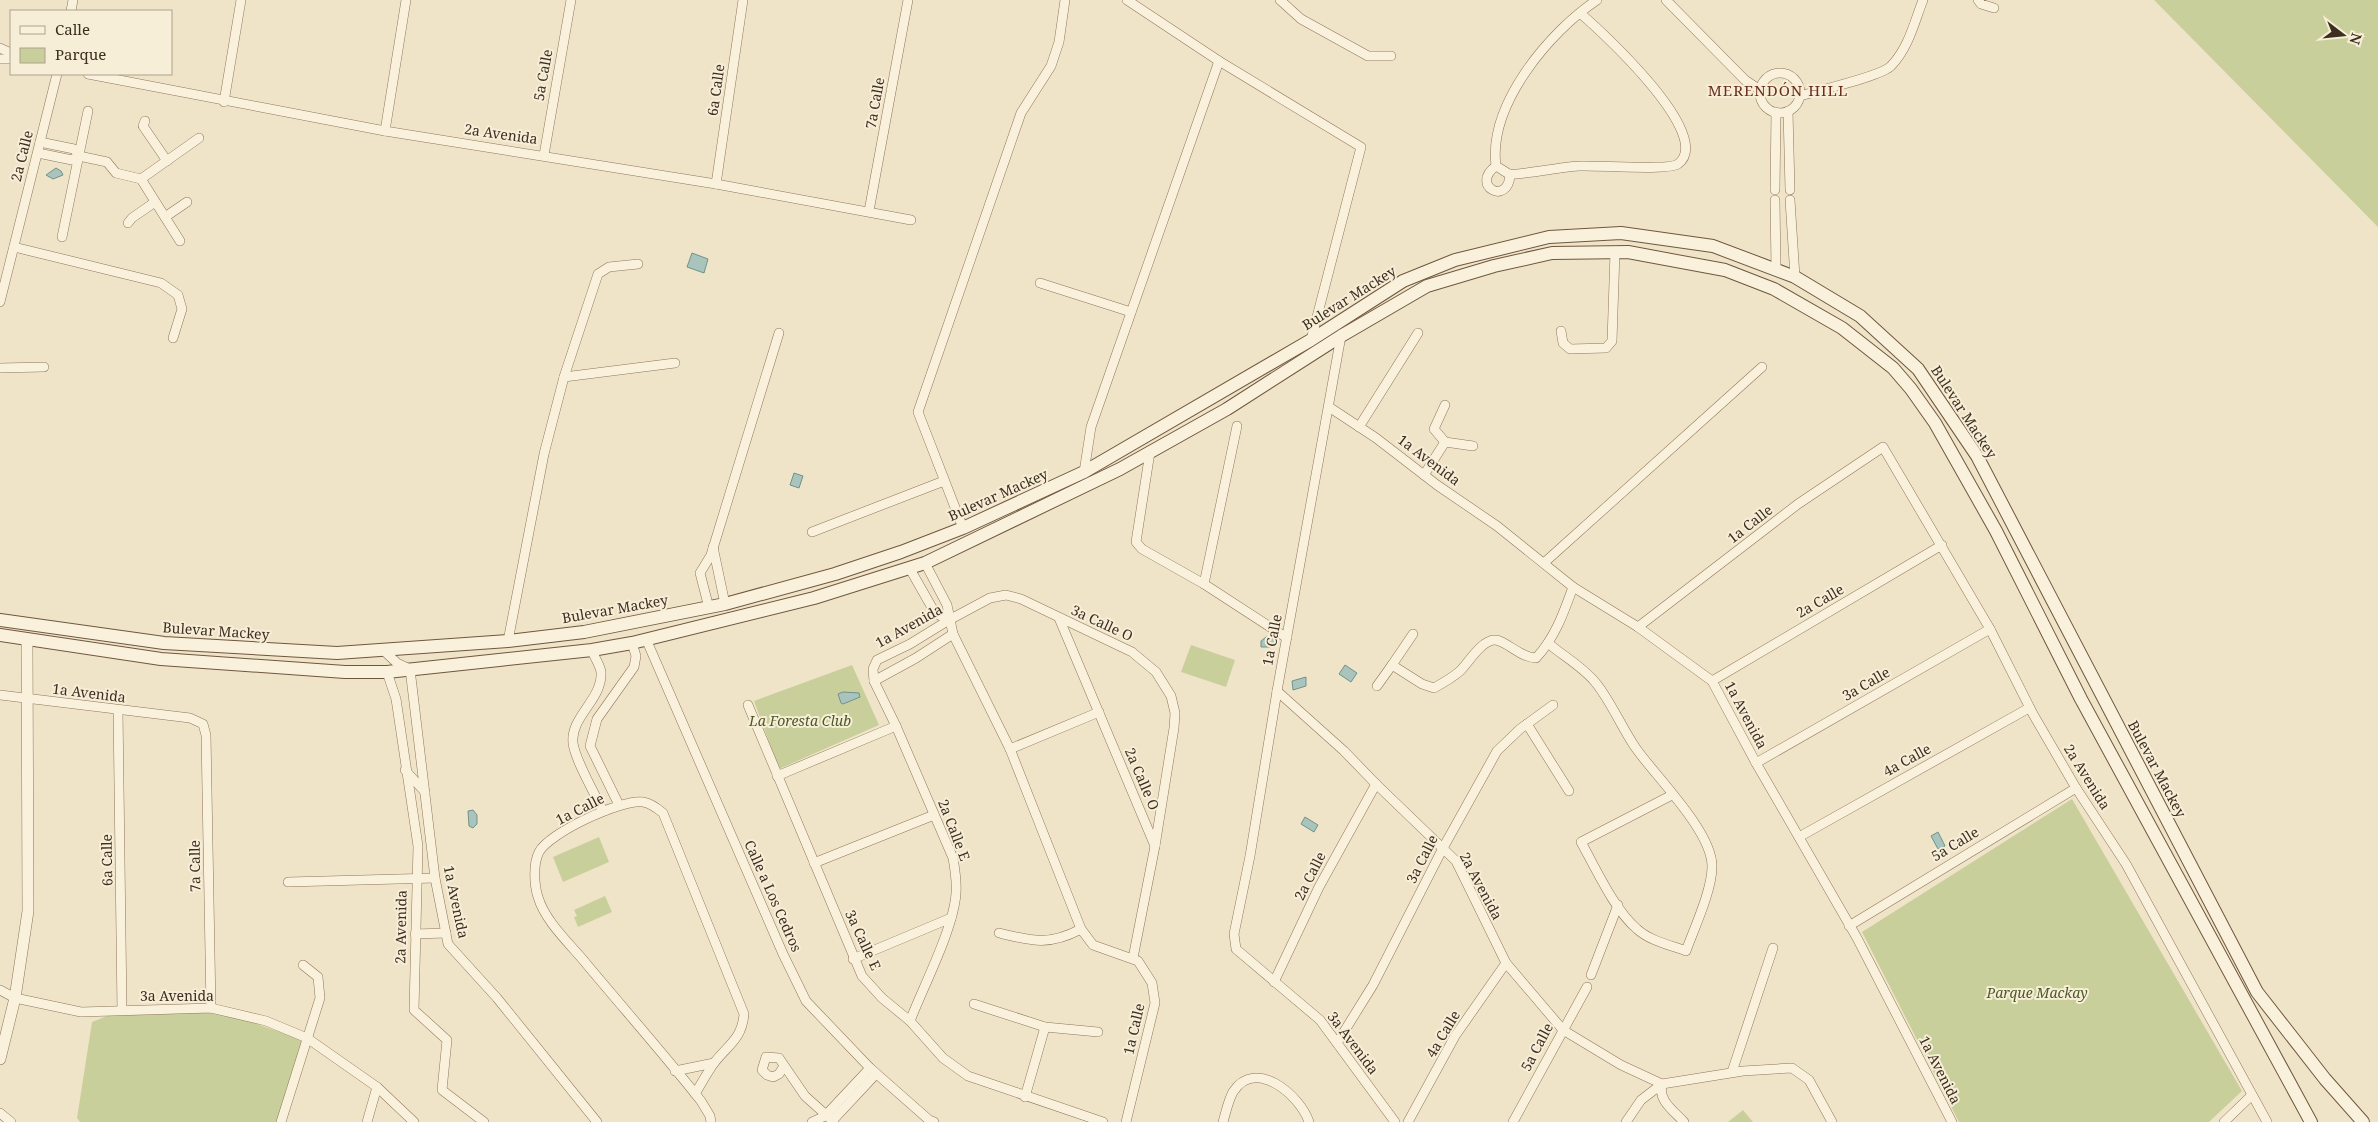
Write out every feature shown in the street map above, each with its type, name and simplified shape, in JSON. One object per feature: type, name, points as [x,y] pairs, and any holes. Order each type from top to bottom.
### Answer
[{"type":"main road","name":"Bulevar Mackey","points":[[0,620],[164,643],[337,653],[508,641],[584,632],[709,608],[835,574],[963,528],[1084,472],[1311,340],[1403,280],[1454,260],[1549,237],[1621,233],[1713,246],[1776,268],[1795,277],[1860,316],[1918,369],[1971,448],[2257,992],[2325,1079],[2360,1120]]},
{"type":"main road","name":"Bulevar Mackey","points":[[0,635],[161,659],[345,672],[387,672],[592,650],[632,643],[814,598],[925,563],[1120,469],[1227,409],[1341,336],[1427,286],[1494,266],[1552,253],[1615,252],[1664,257],[1726,270],[1782,291],[1842,328],[1893,368],[1911,388],[1935,423],[1996,531],[2081,698],[2311,1122]]},
{"type":"main road","points":[[1776,268],[1782,291],[1791,287],[1795,277]]},
{"type":"main road","points":[[707,623],[709,620],[727,613],[725,604]]},
{"type":"main road","points":[[0,627],[22,631],[26,634],[26,640]]},
{"type":"street","points":[[224,102],[241,0]]},
{"type":"street","points":[[385,131],[406,0]]},
{"type":"street","name":"5a Calle","points":[[544,155],[571,0]]},
{"type":"street","name":"6a Calle","points":[[716,184],[743,0]]},
{"type":"street","name":"7a Calle","points":[[869,211],[908,0]]},
{"type":"street","points":[[963,528],[918,412],[1021,113],[1051,66],[1059,42],[1065,0]]},
{"type":"street","points":[[1127,0],[1218,61],[1361,147],[1311,340]]},
{"type":"street","points":[[1280,0],[1301,19],[1368,56],[1391,56]]},
{"type":"street","points":[[1496,166],[1494,152],[1512,90],[1546,46],[1580,13],[1597,0]]},
{"type":"street","points":[[1666,0],[1745,80],[1760,90]]},
{"type":"street","points":[[1800,96],[1850,83],[1890,67],[1911,36],[1923,0]]},
{"type":"street","points":[[1978,0],[1981,4],[1994,8]]},
{"type":"street","points":[[1496,166],[1510,174],[1564,166],[1615,165],[1665,168],[1677,165],[1683,159],[1685,141],[1681,126],[1655,90],[1608,36],[1580,13]]},
{"type":"street","points":[[1084,472],[1091,427],[1218,61]]},
{"type":"street","points":[[1781,73],[1787,74],[1797,83],[1800,96],[1794,107],[1788,111],[1776,112],[1764,106],[1760,90],[1768,76],[1781,73]]},
{"type":"street","name":"2a Calle","points":[[0,302],[57,75]]},
{"type":"street","name":"2a Avenida","points":[[93,75],[224,102],[385,131],[716,184],[911,220]]},
{"type":"street","points":[[62,237],[88,111]]},
{"type":"street","points":[[1788,111],[1790,190]]},
{"type":"street","points":[[1775,190],[1776,112]]},
{"type":"street","points":[[145,121],[143,126],[167,161]]},
{"type":"street","points":[[141,179],[199,138]]},
{"type":"street","points":[[40,142],[74,149],[79,156]]},
{"type":"street","points":[[38,152],[72,160],[79,156],[107,162],[116,173],[141,179],[180,241]]},
{"type":"street","points":[[1496,166],[1489,171],[1486,177],[1487,184],[1492,190],[1499,192],[1506,189],[1510,174]]},
{"type":"street","points":[[1775,200],[1776,268]]},
{"type":"street","points":[[1790,200],[1795,277]]},
{"type":"street","points":[[128,224],[132,218],[155,202]]},
{"type":"street","points":[[165,217],[187,202]]},
{"type":"street","points":[[14,247],[161,283],[178,295],[182,308],[173,338]]},
{"type":"street","points":[[1561,331],[1563,343],[1570,349],[1606,348],[1612,341],[1615,252]]},
{"type":"street","points":[[508,641],[544,454],[564,376],[598,274],[609,266],[638,264]]},
{"type":"street","points":[[1040,283],[1131,312]]},
{"type":"street","points":[[709,608],[700,573],[713,547],[779,333]]},
{"type":"street","points":[[1359,427],[1418,333]]},
{"type":"street","name":"1a Calle","points":[[1236,950],[1234,934],[1260,798],[1277,691],[1341,336]]},
{"type":"street","points":[[564,376],[675,363]]},
{"type":"street","points":[[0,368],[44,367]]},
{"type":"street","points":[[1544,562],[1762,367]]},
{"type":"street","points":[[1445,405],[1434,429],[1445,442],[1472,446]]},
{"type":"street","name":"1a Avenida","points":[[1329,408],[1359,427],[1544,562],[1573,586],[1638,627],[1712,681],[1756,763],[1849,926],[1952,1122]]},
{"type":"street","points":[[1204,584],[1237,426]]},
{"type":"street","points":[[1424,475],[1445,442]]},
{"type":"street","name":"2a Avenida","points":[[1883,447],[1990,629],[2030,708],[2076,788],[2126,864],[2267,1122]]},
{"type":"street","name":"1a Calle","points":[[1638,627],[1798,504],[1883,447]]},
{"type":"street","points":[[1150,452],[1136,532],[1136,542],[1142,549],[1204,584],[1287,638]]},
{"type":"street","points":[[812,532],[944,481]]},
{"type":"street","name":"2a Calle","points":[[1712,681],[1942,545]]},
{"type":"street","points":[[713,547],[725,604]]},
{"type":"street","points":[[925,563],[947,605],[948,620],[953,634],[1010,749],[1081,929],[1094,945],[1133,958],[1155,846]]},
{"type":"street","points":[[910,569],[935,613],[948,620]]},
{"type":"street","points":[[1392,666],[1422,684],[1434,688],[1459,672],[1486,643],[1494,640],[1502,641],[1521,655],[1536,658],[1548,643],[1564,612],[1573,586]]},
{"type":"street","name":"1a Avenida","points":[[953,634],[916,658],[874,681],[873,668],[877,660],[910,644],[948,620],[990,598],[1006,595],[1021,599],[1059,618]]},
{"type":"street","name":"2a Calle O","points":[[1059,618],[1155,846]]},
{"type":"street","name":"3a Calle O","points":[[1059,618],[1132,652],[1156,672],[1171,696],[1175,714],[1174,728],[1155,846]]},
{"type":"street","name":"3a Calle","points":[[1756,763],[1990,629]]},
{"type":"street","points":[[1377,686],[1413,634]]},
{"type":"street","points":[[0,1058],[15,998],[28,911],[26,640]]},
{"type":"street","name":"Calle a Los Cedros","points":[[646,640],[783,954],[806,1001],[873,1071],[929,1120],[934,1122]]},
{"type":"street","points":[[619,805],[590,746],[598,719],[634,667],[636,656],[632,643]]},
{"type":"street","points":[[1548,643],[1595,682],[1644,760],[1672,795],[1706,843],[1712,867],[1686,951],[1656,940],[1637,929],[1618,905],[1580,842],[1672,795]]},
{"type":"street","points":[[382,650],[397,663],[410,669]]},
{"type":"street","points":[[592,650],[601,670],[600,683],[576,727],[573,744],[603,811]]},
{"type":"street","name":"1a Avenida","points":[[410,669],[435,878],[448,944],[497,998],[597,1122]]},
{"type":"street","name":"2a Avenida","points":[[387,672],[395,697],[416,840],[414,1010],[447,1040],[442,1090],[484,1122]]},
{"type":"street","name":"2a Calle E","points":[[874,681],[896,726],[953,858],[956,877],[956,894],[951,918],[910,1021]]},
{"type":"street","name":"2a Avenida","points":[[1277,691],[1344,751],[1456,861],[1506,963],[1563,1030],[1621,1066],[1662,1084]]},
{"type":"street","name":"1a Avenida","points":[[0,695],[190,718],[203,724]]},
{"type":"street","name":"3a Calle","points":[[1336,1043],[1373,985],[1443,848],[1498,751],[1527,724],[1553,705]]},
{"type":"street","name":"3a Calle E","points":[[748,706],[862,976],[875,991],[910,1021],[943,1058],[968,1076],[1103,1122]]},
{"type":"street","name":"4a Calle","points":[[1798,837],[2030,708]]},
{"type":"street","name":"6a Calle","points":[[118,710],[122,1010]]},
{"type":"street","points":[[1010,749],[1099,712]]},
{"type":"street","name":"7a Calle","points":[[203,724],[206,735],[211,1008]]},
{"type":"street","points":[[1527,724],[1569,791]]},
{"type":"street","points":[[777,776],[896,726]]},
{"type":"street","points":[[405,770],[425,792]]},
{"type":"street","name":"2a Calle","points":[[1274,982],[1319,886],[1376,784]]},
{"type":"street","name":"5a Calle","points":[[1849,926],[2076,788]]},
{"type":"street","name":"1a Calle","points":[[675,1071],[544,911],[538,896],[536,861],[540,851],[550,839],[603,811],[619,805],[643,802],[663,813],[744,1014],[743,1028],[734,1042],[714,1063]]},
{"type":"street","points":[[814,863],[934,815]]},
{"type":"street","points":[[416,840],[431,838]]},
{"type":"street","points":[[288,882],[435,878]]},
{"type":"street","points":[[1591,976],[1618,905]]},
{"type":"street","points":[[854,959],[951,918]]},
{"type":"street","points":[[999,933],[1036,942],[1063,938],[1081,929]]},
{"type":"street","points":[[415,934],[446,933]]},
{"type":"street","points":[[1732,1072],[1773,948]]},
{"type":"street","name":"3a Avenida","points":[[1236,950],[1320,1020],[1395,1122]]},
{"type":"street","name":"1a Calle","points":[[1126,1122],[1155,1003],[1152,983],[1142,964],[1133,958]]},
{"type":"street","name":"4a Calle","points":[[1408,1122],[1455,1036],[1506,963]]},
{"type":"street","points":[[281,1122],[320,998],[318,977],[303,965]]},
{"type":"street","name":"5a Calle","points":[[1513,1122],[1587,987]]},
{"type":"street","name":"3a Avenida","points":[[0,990],[15,998],[80,1012],[211,1008],[266,1020],[307,1038],[377,1087],[414,1122]]},
{"type":"street","points":[[974,1004],[1045,1027],[1098,1032]]},
{"type":"street","points":[[1025,1097],[1045,1027]]},
{"type":"street","points":[[711,1122],[710,1116],[695,1094],[675,1071],[714,1063]]},
{"type":"street","points":[[695,1094],[714,1063]]},
{"type":"street","points":[[784,1066],[805,1096],[830,1119]]},
{"type":"street","points":[[1626,1122],[1641,1100],[1662,1084],[1732,1072],[1792,1068],[1809,1080],[1832,1122]]},
{"type":"street","points":[[812,1122],[830,1119],[873,1071]]},
{"type":"street","points":[[1224,1122],[1233,1092],[1242,1083],[1254,1078],[1268,1080],[1280,1085],[1305,1109],[1309,1122]]},
{"type":"street","points":[[1662,1084],[1660,1092],[1663,1099],[1684,1122]]},
{"type":"street","points":[[367,1122],[377,1087]]},
{"type":"street","points":[[2224,1122],[2252,1095]]},
{"type":"green space","points":[[2154,0],[2378,0],[2378,227]]},
{"type":"green space","points":[[1191,645],[1235,660],[1226,687],[1181,672]]},
{"type":"green space","name":"La Foresta Club","points":[[852,665],[879,725],[779,769],[754,701]]},
{"type":"green space","name":"Parque Mackay","points":[[2072,799],[2242,1091],[2209,1122],[1959,1122],[1862,932]]},
{"type":"green space","points":[[599,837],[609,862],[563,882],[553,857]]},
{"type":"green space","points":[[605,896],[612,912],[578,927],[574,917],[577,916],[574,910]]},
{"type":"green space","points":[[211,1008],[302,1040],[277,1122],[80,1122],[77,1118],[92,1022],[122,1010]]},
{"type":"green space","points":[[1743,1110],[1753,1122],[1728,1122]]},
{"type":"water","points":[[56,168],[63,175],[53,179],[46,175]]},
{"type":"water","points":[[692,253],[708,259],[704,273],[687,267]]},
{"type":"water","points":[[794,473],[803,476],[799,488],[790,485]]},
{"type":"water","points":[[1266,637],[1271,637],[1276,641],[1275,647],[1261,647],[1261,641]]},
{"type":"water","points":[[1345,665],[1357,673],[1351,682],[1339,674]]},
{"type":"water","points":[[1306,677],[1306,686],[1293,690],[1292,681]]},
{"type":"water","points":[[843,692],[859,693],[860,697],[843,704],[838,694]]},
{"type":"water","points":[[473,810],[477,815],[477,824],[473,828],[469,826],[468,811]]},
{"type":"water","points":[[1305,817],[1318,825],[1314,832],[1301,824]]},
{"type":"water","points":[[1938,832],[1945,846],[1938,849],[1931,836]]},
{"type":"district","name":"MERENDÓN HILL","points":[[1778,91]]}]
